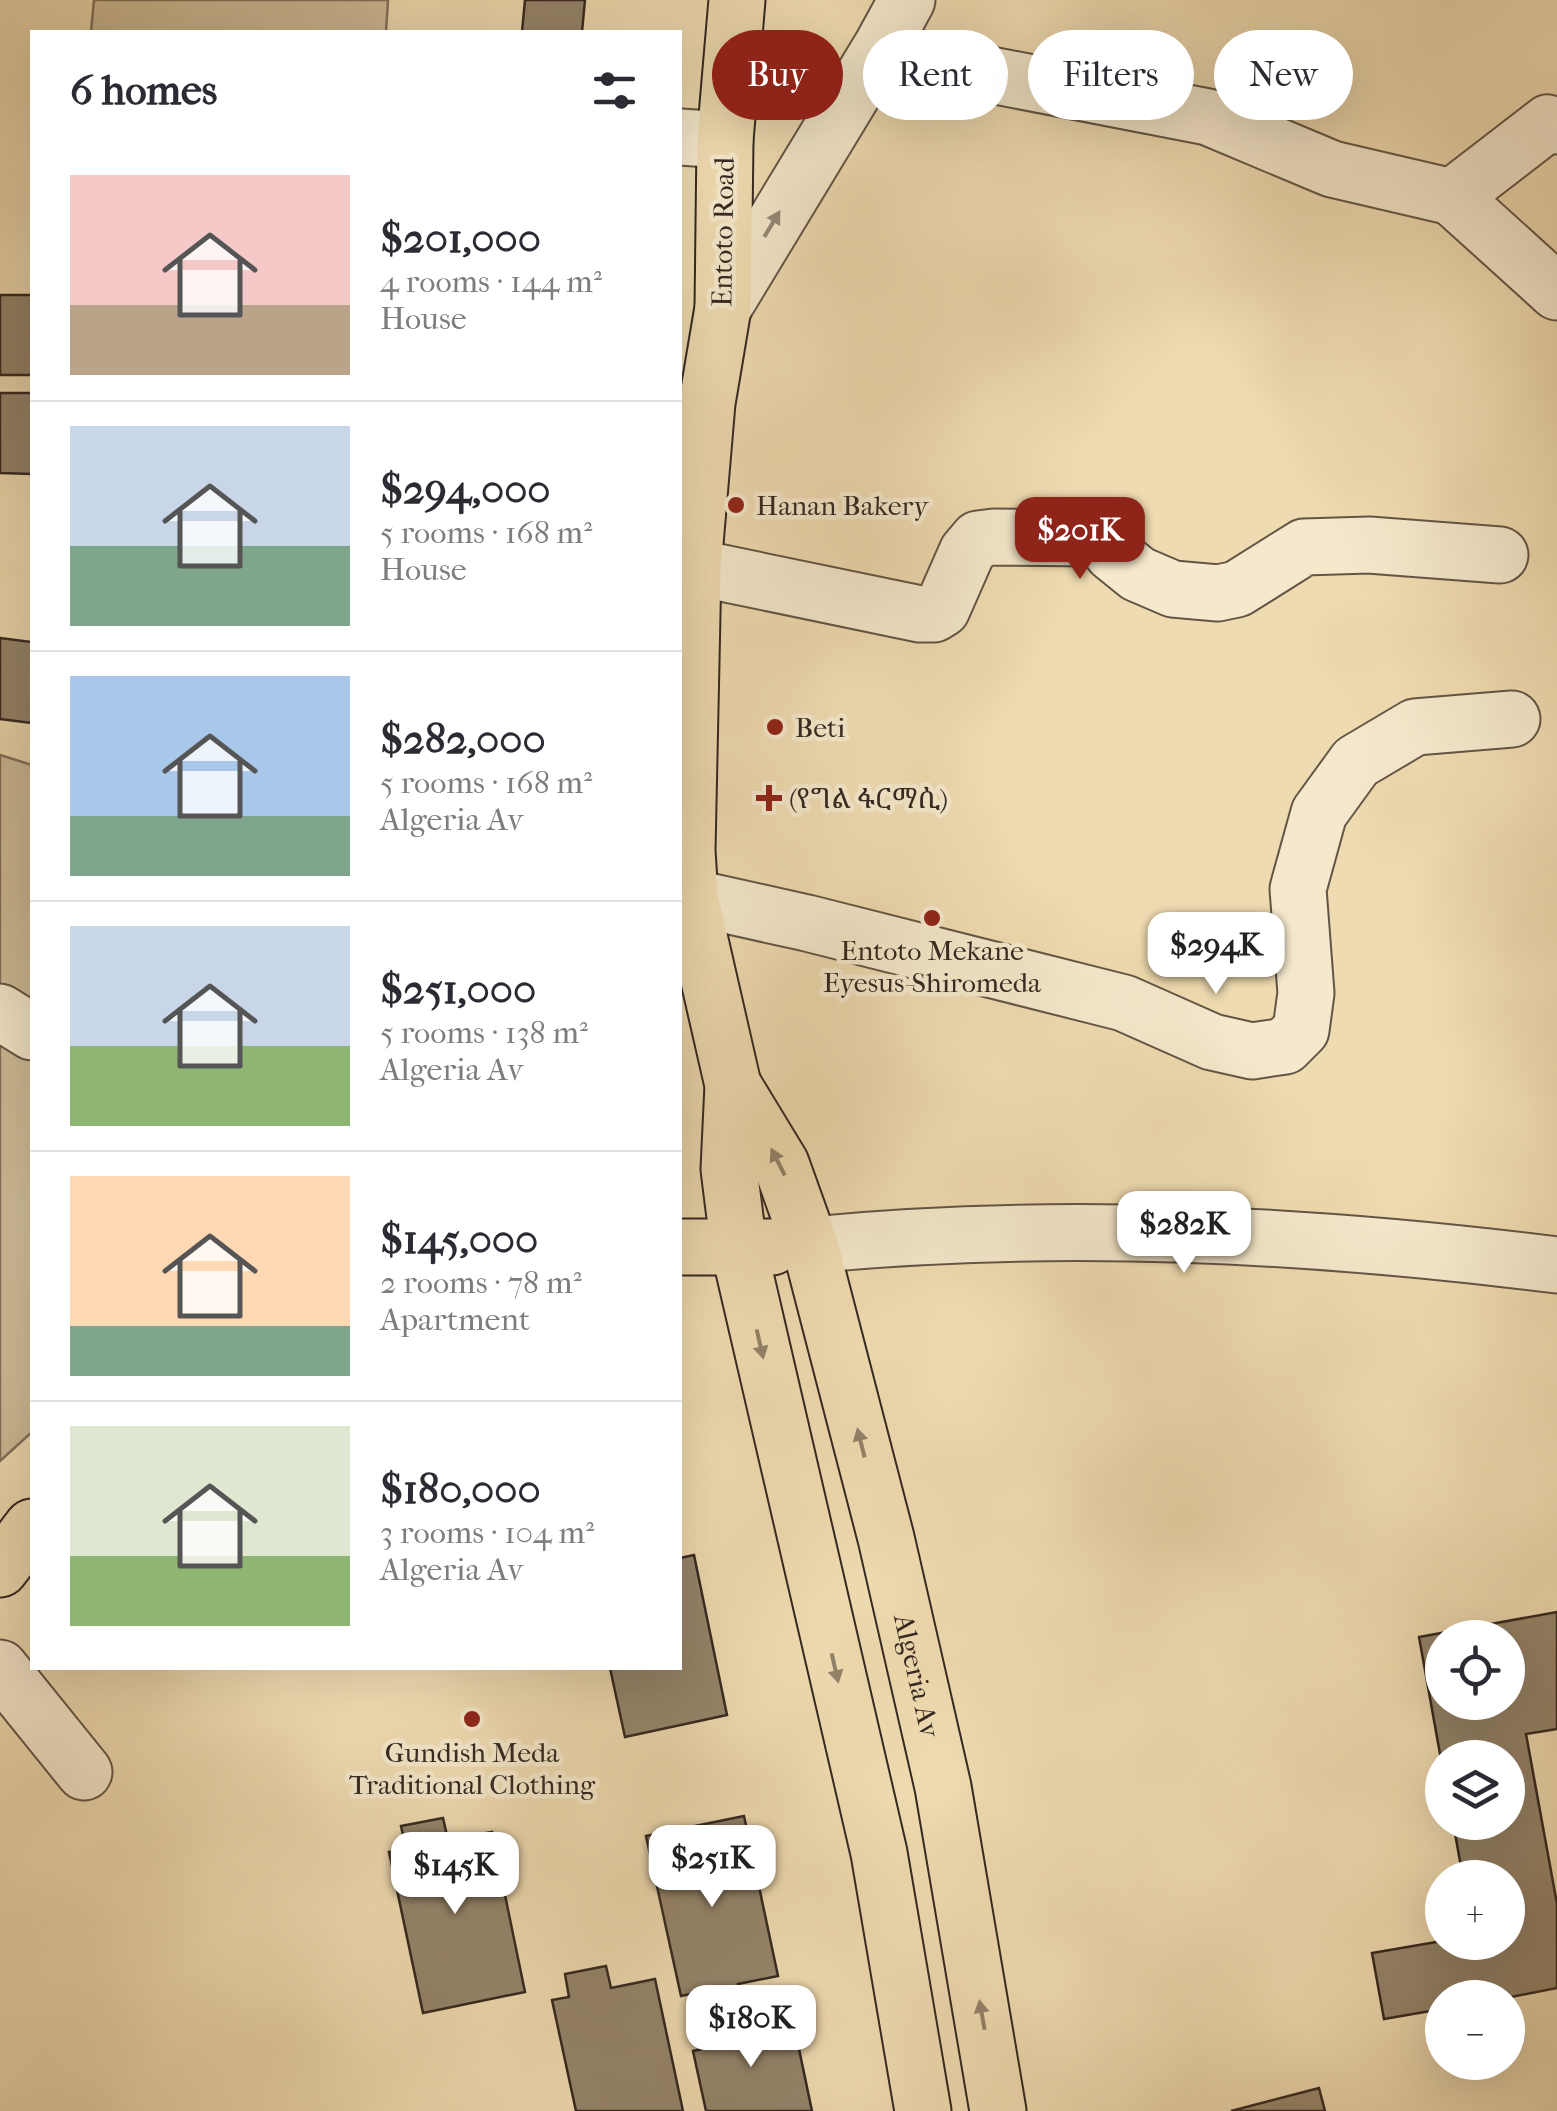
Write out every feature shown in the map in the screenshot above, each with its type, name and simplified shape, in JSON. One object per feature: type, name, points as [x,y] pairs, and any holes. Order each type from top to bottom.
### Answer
[{"type":"main road","name":"Entoto Road","points":[[733,1085],[686,869],[693,567],[707,403],[723,308],[702,138],[737,0]]},
{"type":"main road","name":"Algeria Av","points":[[733,1085],[781,1164],[810,1245],[886,1538],[943,1787],[998,2111]]},
{"type":"main road","points":[[733,1085],[729,1169],[738,1249],[879,1854],[923,2111]]},
{"type":"main road","points":[[682,1246],[738,1249],[810,1245]]},
{"type":"main road","points":[[0,1569],[30,1531]]},
{"type":"street","points":[[723,308],[895,22],[929,63],[1208,117],[1332,169],[1452,197],[1557,292]]},
{"type":"street","points":[[1452,197],[1554,113]]},
{"type":"street","points":[[693,567],[934,614],[942,609],[967,552],[978,540],[994,536],[1096,538],[1138,574],[1173,589],[1218,592],[1237,589],[1304,548],[1317,546],[1369,545],[1500,554]]},
{"type":"street","points":[[686,869],[807,923],[1124,1004],[1212,1042],[1252,1051],[1285,1046],[1301,1030],[1306,993],[1298,889],[1319,812],[1356,762],[1415,727],[1512,719]]},
{"type":"street","points":[[0,1012],[30,1031]]},
{"type":"street","points":[[810,1245],[912,1236],[1102,1232],[1268,1236],[1442,1250],[1557,1265]]},
{"type":"street","points":[[0,1668],[84,1772]]},
{"type":"shaded area","points":[[94,0],[388,0],[386,30],[91,30]]},
{"type":"shaded area","points":[[0,755],[30,764],[30,1434],[0,1461]]},
{"type":"building","points":[[525,0],[585,0],[582,30],[522,30]]},
{"type":"building","points":[[0,295],[30,295],[30,375],[0,375]]},
{"type":"building","points":[[0,393],[30,393],[30,474],[0,473]]},
{"type":"building","points":[[0,638],[30,642],[30,723],[0,719]]},
{"type":"building","points":[[694,1555],[727,1715],[625,1737],[610,1670],[682,1670],[682,1558]]},
{"type":"building","points":[[1557,1612],[1557,1729],[1526,1734],[1557,1904],[1557,1988],[1525,1994],[1525,1980],[1425,1980],[1425,2012],[1384,2019],[1372,1953],[1425,1944],[1425,1960],[1525,1960],[1525,1860],[1460,1860],[1456,1840],[1525,1840],[1525,1740],[1438,1740],[1434,1720],[1525,1720],[1525,1620],[1513,1620]]},
{"type":"building","points":[[1425,1636],[1425,1670],[1419,1637]]},
{"type":"building","points":[[744,1816],[778,1976],[738,1984],[742,2001],[699,2011],[695,1993],[681,1996],[646,1836]]},
{"type":"building","points":[[443,1818],[448,1840],[492,1832],[525,1992],[423,2013],[389,1852],[406,1849],[401,1826]]},
{"type":"building","points":[[606,1966],[611,1988],[655,1979],[683,2111],[576,2111],[552,2000],[569,1997],[565,1974]]},
{"type":"building","points":[[747,2016],[752,2039],[795,2030],[812,2111],[706,2111],[693,2051],[710,2047],[705,2025]]},
{"type":"building","points":[[1319,2088],[1325,2111],[1231,2111]]},
{"type":"place","name":"Hanan Bakery","points":[[736,505]]},
{"type":"place","name":"Beti","points":[[775,727]]},
{"type":"place","name":"(የግል ፋርማሲ)","points":[[769,798]]},
{"type":"place","name":"Entoto Mekane Eyesus-Shiromeda","points":[[932,918]]},
{"type":"place","name":"Gundish Meda Traditional Clothing","points":[[472,1719]]}]
